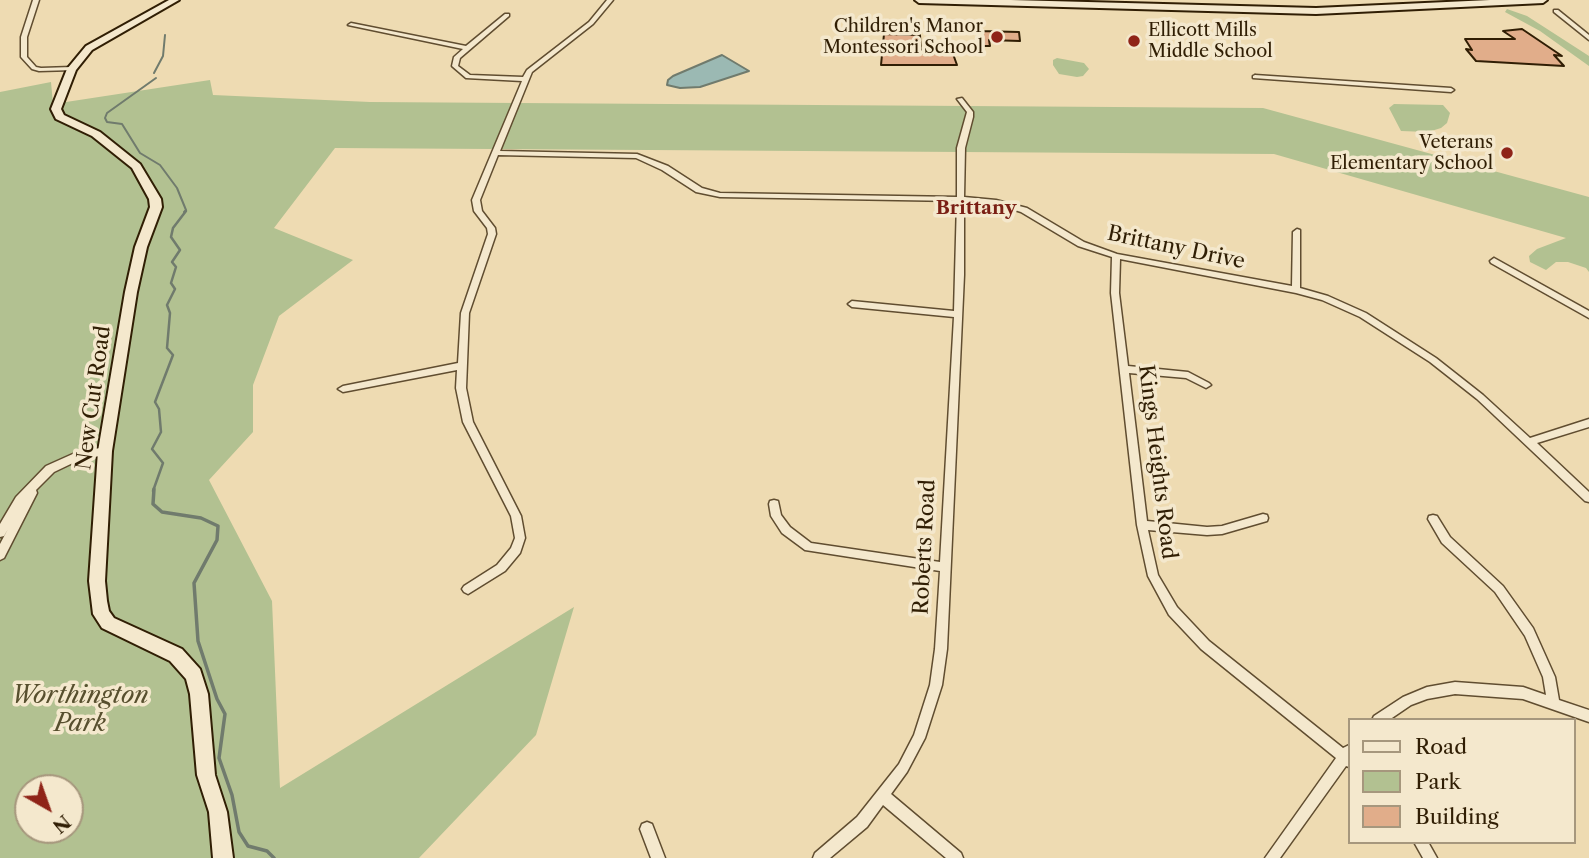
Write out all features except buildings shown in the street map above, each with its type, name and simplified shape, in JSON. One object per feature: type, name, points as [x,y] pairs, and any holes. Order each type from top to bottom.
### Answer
[{"type":"street","points":[[36,0],[24,37],[24,57],[34,68],[41,71],[72,69]]},
{"type":"street","name":"New Cut Road","points":[[175,0],[96,42],[81,55],[72,69],[57,113],[96,134],[136,166],[149,186],[156,207],[135,273],[106,451],[97,582],[102,614],[108,623],[176,655],[194,676],[199,694],[206,775],[218,812],[223,858]]},
{"type":"street","points":[[468,589],[501,568],[516,550],[520,538],[516,516],[468,422],[461,388],[460,366],[465,313],[492,234],[491,228],[478,211],[476,200],[525,79],[539,61],[591,23],[610,0]]},
{"type":"street","points":[[919,0],[1293,11],[1376,4],[1468,4],[1543,0]]},
{"type":"street","points":[[1361,0],[1376,4]]},
{"type":"street","points":[[1556,11],[1589,38]]},
{"type":"street","points":[[507,15],[457,57],[455,66],[468,77],[525,79]]},
{"type":"street","points":[[351,25],[467,48]]},
{"type":"street","points":[[1580,38],[1589,38]]},
{"type":"street","points":[[1255,77],[1451,90]]},
{"type":"street","name":"Roberts Road","points":[[820,858],[862,822],[884,797],[919,738],[936,685],[941,649],[957,314],[961,148],[970,112],[960,99]]},
{"type":"street","name":"Brittany Drive","points":[[495,153],[637,156],[665,168],[699,190],[720,195],[961,199],[996,202],[1024,210],[1081,243],[1116,257],[1296,290],[1343,305],[1407,342],[1480,397],[1589,498]]},
{"type":"street","points":[[1296,290],[1297,232]]},
{"type":"street","name":"Kings Heights Road","points":[[1116,257],[1115,293],[1126,369],[1142,525],[1153,576],[1167,603],[1187,628],[1348,756]]},
{"type":"street","points":[[1494,261],[1589,315]]},
{"type":"street","points":[[852,304],[957,314]]},
{"type":"street","points":[[343,389],[460,366]]},
{"type":"street","points":[[1126,369],[1188,375],[1206,386]]},
{"type":"street","points":[[1529,442],[1589,424]]},
{"type":"street","points":[[0,533],[20,500],[50,469],[62,462],[106,451]]},
{"type":"street","points":[[0,555],[38,481]]},
{"type":"street","points":[[774,504],[776,516],[786,530],[809,547],[944,567]]},
{"type":"street","points":[[1142,525],[1207,531],[1222,530],[1263,518]]},
{"type":"street","points":[[1433,519],[1446,540],[1499,589],[1529,632],[1549,677],[1553,701]]},
{"type":"street","points":[[1381,718],[1407,701],[1427,693],[1455,688],[1503,690],[1553,701],[1589,716]]},
{"type":"street","points":[[1272,858],[1348,756]]},
{"type":"street","points":[[884,797],[956,858]]},
{"type":"street","points":[[647,829],[658,858]]},
{"type":"green space","points":[[1507,9],[1527,16],[1589,56],[1589,66],[1540,31],[1505,12]]},
{"type":"green space","points":[[1057,58],[1084,63],[1089,69],[1083,76],[1077,77],[1059,74],[1053,65],[1053,60]]},
{"type":"green space","name":"Worthington Park","points":[[210,80],[213,95],[370,102],[1263,108],[1589,197],[1589,272],[1586,268],[1568,262],[1556,262],[1546,270],[1530,262],[1529,256],[1537,249],[1566,238],[1274,154],[335,148],[274,228],[353,260],[279,316],[253,385],[253,432],[209,480],[272,601],[280,788],[574,607],[536,735],[419,858],[0,858],[0,92],[51,82],[53,104]]},
{"type":"green space","points":[[1394,104],[1443,105],[1450,113],[1447,123],[1441,128],[1428,132],[1401,131],[1389,108]]},
{"type":"water","points":[[722,55],[749,71],[700,87],[680,88],[667,85],[673,76]]},
{"type":"waterway","points":[[154,73],[163,56],[165,35]]},
{"type":"waterway","points":[[156,78],[107,113],[105,118],[107,122],[122,124],[140,153],[160,165],[177,188],[186,210],[184,212]]},
{"type":"waterway","points":[[153,491],[163,463],[152,449],[161,432],[159,409],[155,402],[173,355],[167,348],[170,313],[167,305],[175,289],[171,283],[176,267],[172,262],[180,250],[171,237],[173,228],[186,211]]},
{"type":"waterway","points":[[154,489],[153,504],[162,512],[201,518],[218,526],[217,540],[194,583],[198,641],[217,699],[225,714],[219,758],[232,795],[239,832],[248,846],[267,851],[274,858]]},
{"type":"place","name":"Children's Manor Montessori School","points":[[997,37]]},
{"type":"place","name":"Ellicott Mills Middle School","points":[[1134,41]]},
{"type":"place","name":"Veterans Elementary School","points":[[1507,153]]},
{"type":"district","name":"Brittany","points":[[976,209]]}]
